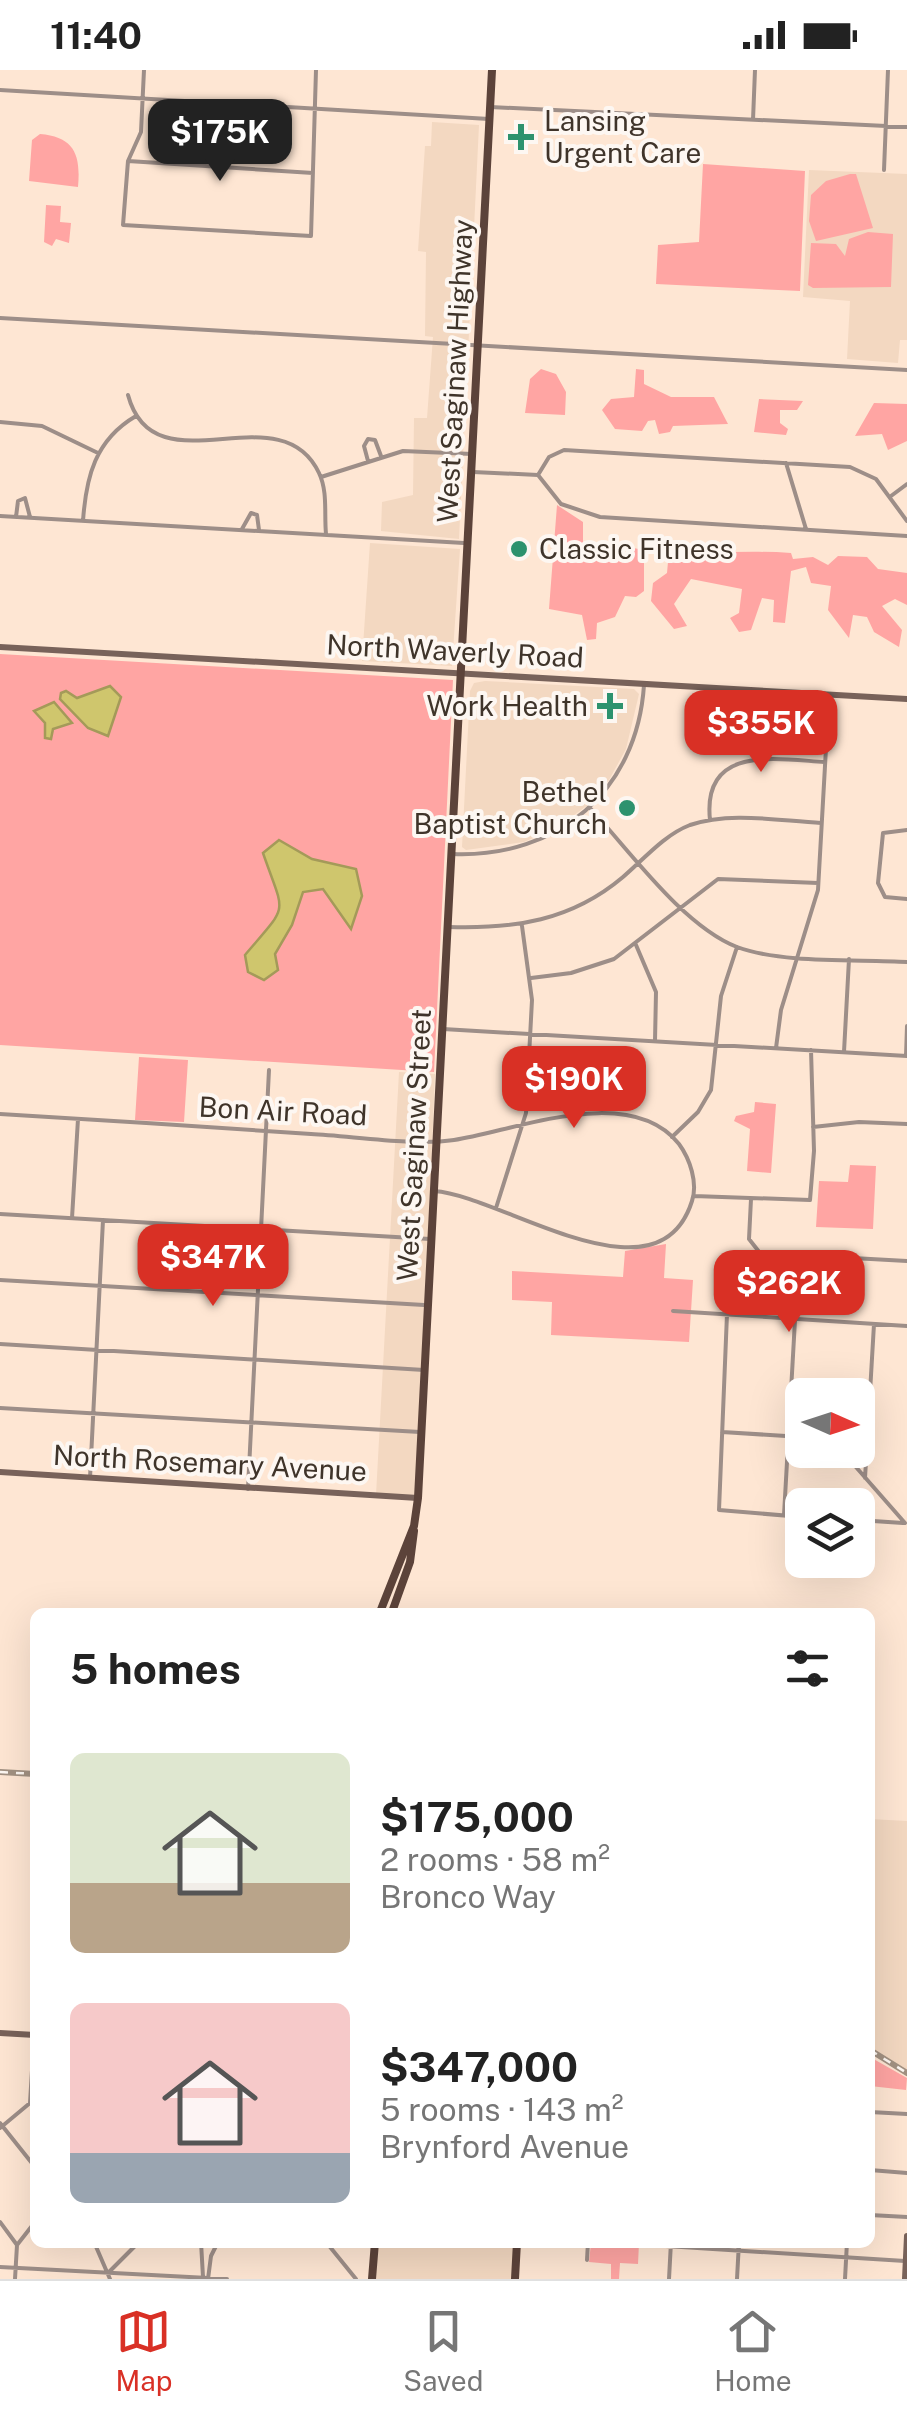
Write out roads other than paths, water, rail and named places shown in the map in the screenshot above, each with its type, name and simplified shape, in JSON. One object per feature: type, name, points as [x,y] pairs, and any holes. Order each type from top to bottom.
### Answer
[{"type":"main road","name":"West Saginaw Highway","points":[[462,674],[492,70]]},
{"type":"main road","name":"North Waverly Road","points":[[0,647],[907,699]]},
{"type":"main road","name":"West Saginaw Street","points":[[382,1608],[414,1526],[418,1498],[462,674]]},
{"type":"main road","name":"North Rosemary Avenue","points":[[0,1472],[418,1498]]},
{"type":"main road","points":[[393,1608],[410,1562],[414,1526]]},
{"type":"main road","points":[[0,2033],[30,2035]]},
{"type":"main road","points":[[904,2279],[907,2236]]},
{"type":"main road","points":[[372,2279],[375,2248]]},
{"type":"main road","points":[[515,2279],[517,2248]]},
{"type":"street","points":[[144,70],[141,132],[128,161],[123,225],[311,236],[316,70]]},
{"type":"street","points":[[753,120],[756,70]]},
{"type":"street","points":[[884,170],[888,70]]},
{"type":"street","points":[[0,90],[490,118]]},
{"type":"street","points":[[490,106],[907,128]]},
{"type":"street","points":[[128,161],[314,173]]},
{"type":"street","points":[[0,318],[907,370]]},
{"type":"street","points":[[128,395],[136,416],[165,440],[240,436],[289,446],[309,458],[321,478],[326,534]]},
{"type":"street","points":[[83,521],[88,477],[98,453],[120,426],[136,416]]},
{"type":"street","points":[[0,422],[42,426],[98,453]]},
{"type":"street","points":[[368,461],[364,446],[368,439],[375,440],[381,456]]},
{"type":"street","points":[[472,472],[538,476],[561,504],[600,518],[904,535],[907,521],[891,496],[859,470],[567,450],[549,457],[538,476]]},
{"type":"street","points":[[321,478],[381,456],[410,451],[473,454]]},
{"type":"street","points":[[786,463],[806,529]]},
{"type":"street","points":[[891,496],[907,484]]},
{"type":"street","points":[[16,517],[18,502],[26,498],[30,518]]},
{"type":"street","points":[[242,529],[251,513],[256,515],[260,531]]},
{"type":"street","points":[[0,516],[469,543]]},
{"type":"street","points":[[453,854],[501,852],[528,846],[559,831],[590,808],[628,755],[640,718],[644,685]]},
{"type":"street","points":[[776,1048],[782,1010],[818,883],[830,694]]},
{"type":"street","points":[[710,820],[713,788],[737,762],[760,758],[825,762]]},
{"type":"street","points":[[590,808],[681,906],[709,932],[737,947],[907,962]]},
{"type":"street","points":[[449,926],[522,926],[589,902],[674,833],[710,820],[822,823]]},
{"type":"street","points":[[907,830],[883,832],[878,883],[882,894],[907,899]]},
{"type":"street","points":[[531,978],[585,970],[636,945],[718,878],[818,883]]},
{"type":"street","points":[[496,1208],[524,1122],[531,978],[522,926]]},
{"type":"street","points":[[636,945],[656,992],[655,1041]]},
{"type":"street","points":[[434,1191],[496,1208],[574,1238],[636,1248],[668,1236],[684,1218],[694,1196],[691,1168],[672,1137],[698,1112],[711,1090],[720,996],[737,947]]},
{"type":"street","points":[[844,1052],[849,959]]},
{"type":"street","points":[[443,1029],[906,1056],[907,1026]]},
{"type":"street","points":[[694,1196],[810,1200],[811,1050]]},
{"type":"street","points":[[248,1489],[269,1070]]},
{"type":"street","name":"Bon Air Road","points":[[0,1114],[452,1141],[566,1114],[648,1123],[672,1137]]},
{"type":"street","points":[[72,1218],[78,1119]]},
{"type":"street","points":[[813,1127],[859,1122],[907,1124]]},
{"type":"street","points":[[752,1199],[749,1239],[760,1253],[907,1261]]},
{"type":"street","points":[[0,1214],[432,1239]]},
{"type":"street","points":[[90,1478],[103,1220]]},
{"type":"street","points":[[0,1280],[428,1306]]},
{"type":"street","points":[[673,1311],[907,1326]]},
{"type":"street","points":[[727,1314],[718,1506],[722,1512],[784,1516],[787,1468]]},
{"type":"street","points":[[792,1378],[795,1318]]},
{"type":"street","points":[[866,1478],[874,1324]]},
{"type":"street","points":[[0,1344],[424,1370]]},
{"type":"street","points":[[0,1408],[421,1432]]},
{"type":"street","points":[[722,1432],[785,1436]]},
{"type":"street","points":[[857,1468],[906,1523]]},
{"type":"street","points":[[875,1521],[906,1523]]},
{"type":"street","points":[[30,2105],[1,2126],[30,2161]]},
{"type":"street","points":[[875,2112],[907,2114]]},
{"type":"street","points":[[875,2170],[907,2172]]},
{"type":"street","points":[[875,2214],[907,2217]]},
{"type":"street","points":[[0,2222],[17,2245]]},
{"type":"street","points":[[15,2279],[17,2245],[30,2228]]},
{"type":"street","points":[[97,2248],[109,2276]]},
{"type":"street","points":[[109,2276],[134,2248]]},
{"type":"street","points":[[204,2248],[206,2278]]},
{"type":"street","points":[[207,2256],[213,2248]]},
{"type":"street","points":[[331,2248],[356,2279]]},
{"type":"street","points":[[587,2260],[588,2248]]},
{"type":"street","points":[[669,2279],[671,2248]]},
{"type":"street","points":[[704,2248],[906,2262]]},
{"type":"street","points":[[737,2279],[738,2248]]},
{"type":"street","points":[[846,2279],[847,2248]]},
{"type":"street","points":[[0,2267],[109,2276],[228,2279]]},
{"type":"railway","points":[[0,1772],[30,1774]]},
{"type":"railway","points":[[875,2053],[907,2073]]},
{"type":"place","name":"Lansing Urgent Care","points":[[521,137]]},
{"type":"place","name":"Classic Fitness","points":[[519,549]]},
{"type":"place","name":"Work Health","points":[[610,706]]},
{"type":"place","name":"Bethel Baptist Church","points":[[627,808]]}]
